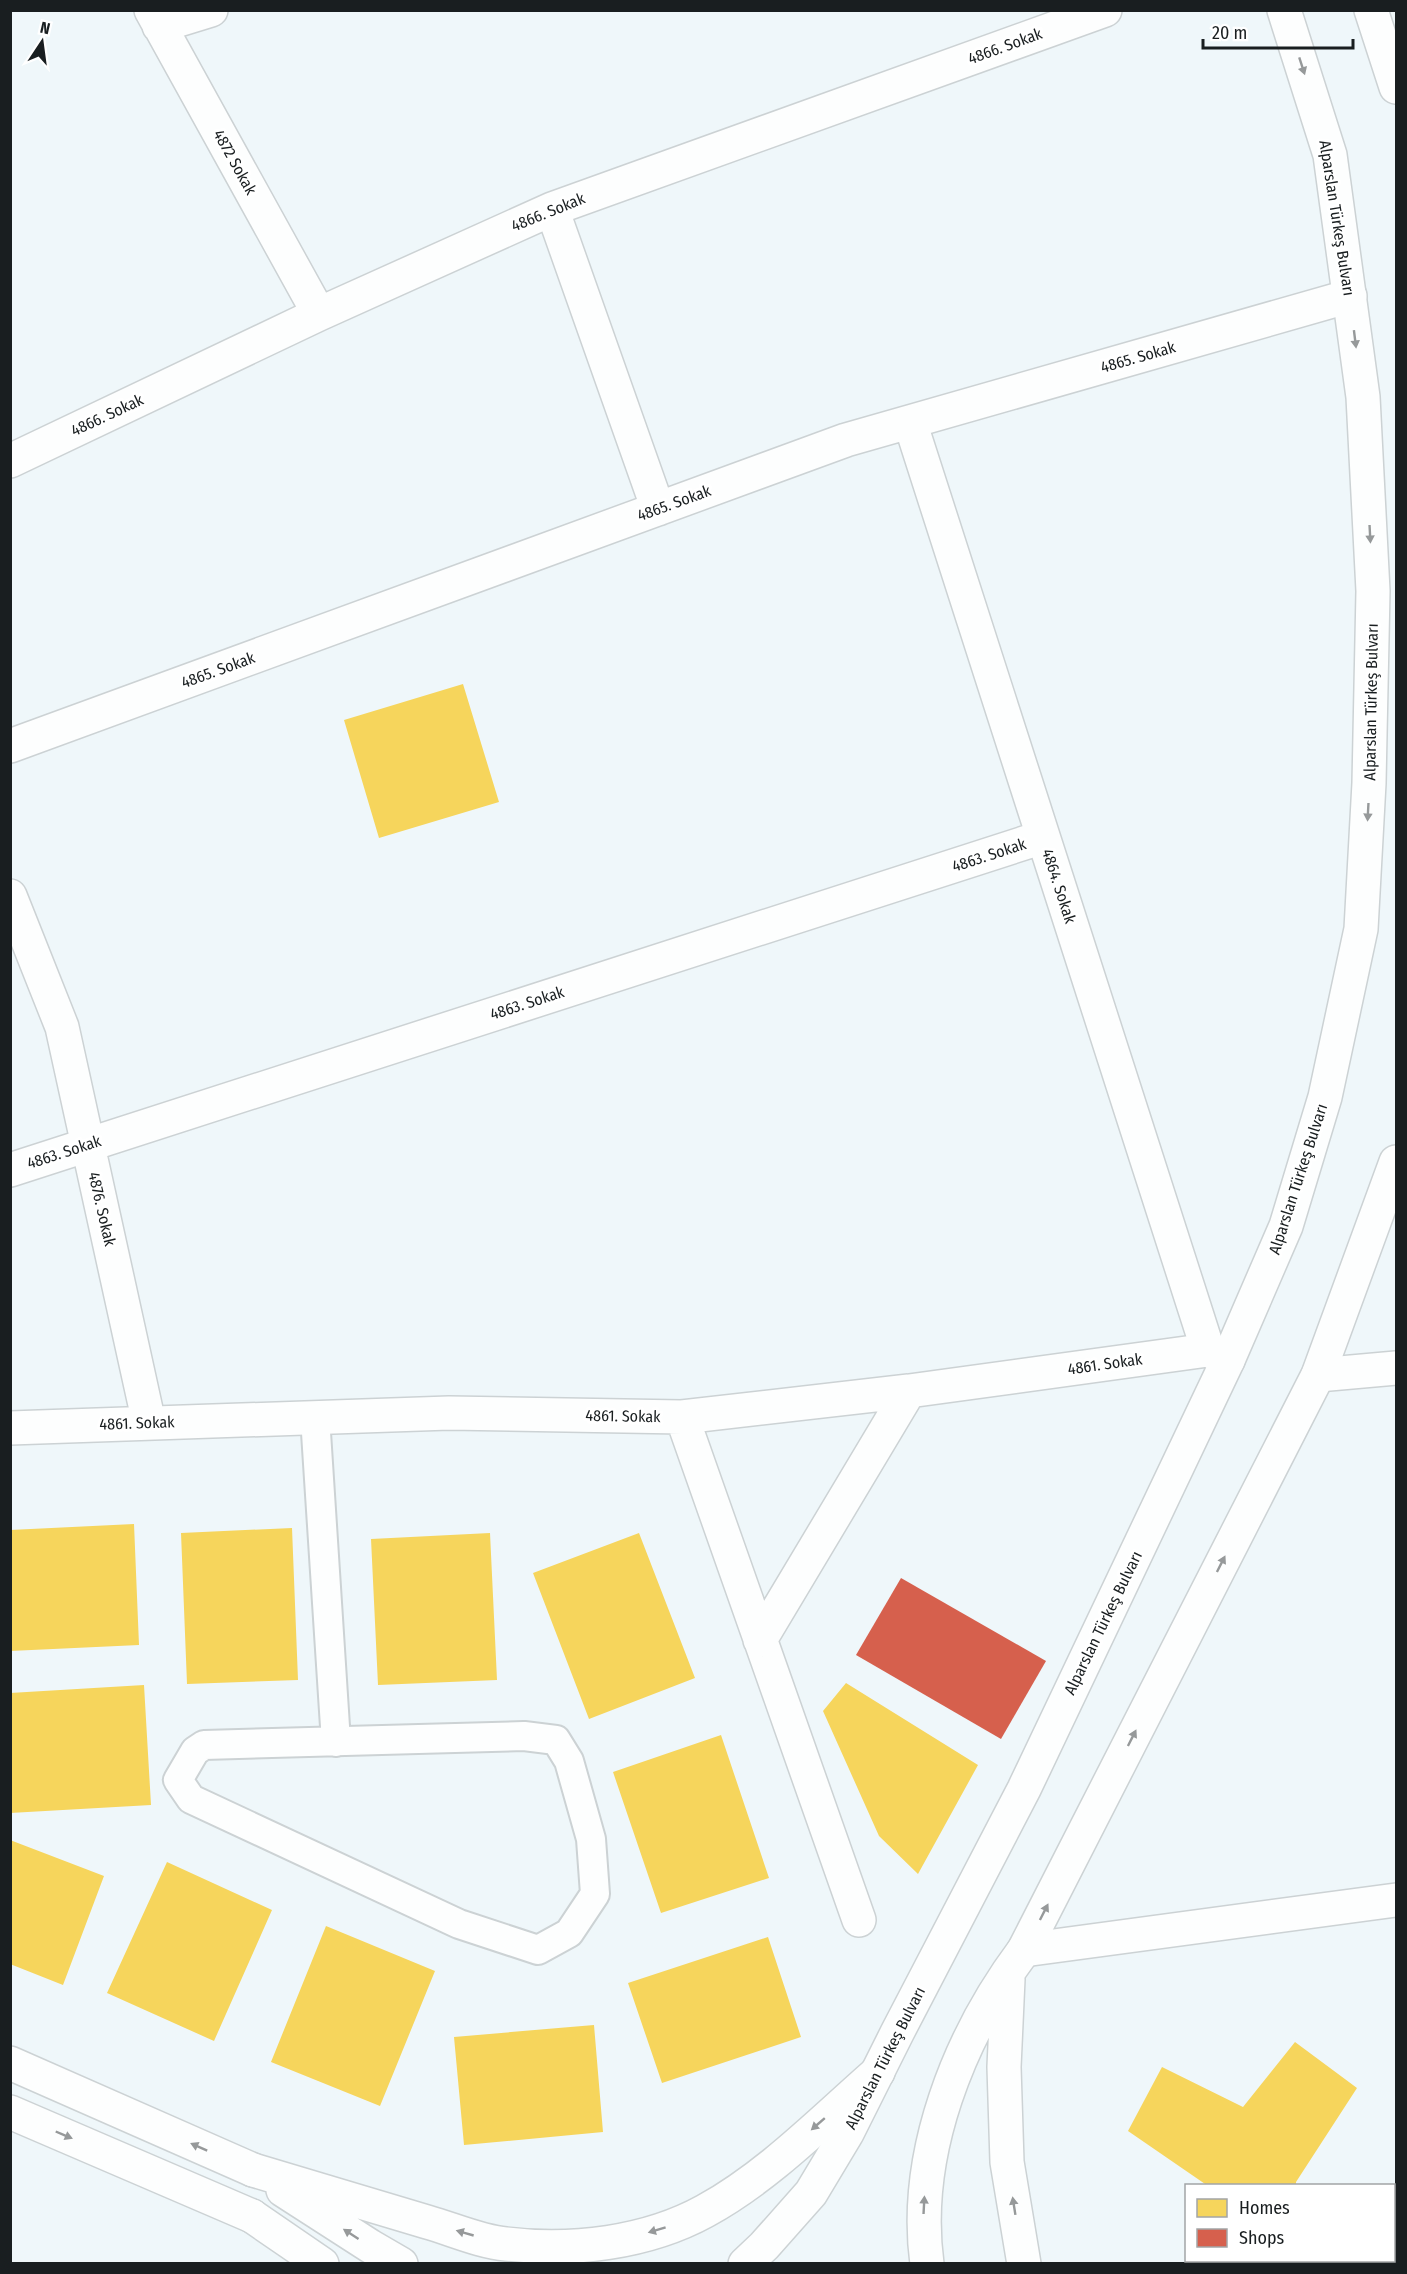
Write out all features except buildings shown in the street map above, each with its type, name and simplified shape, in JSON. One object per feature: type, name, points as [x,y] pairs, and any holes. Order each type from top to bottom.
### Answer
[{"type":"street","points":[[155,18],[211,10]]},
{"type":"street","name":"4866. Sokak","points":[[10,461],[319,314],[552,208],[1105,10]]},
{"type":"street","name":"Alparslan Türkeş Bulvarı","points":[[745,2264],[811,2193],[847,2133],[1023,1790],[1218,1355],[1289,1215],[1325,1097],[1361,928],[1369,783],[1373,591],[1363,397],[1330,155],[1284,10]]},
{"type":"street","points":[[1371,10],[1396,87]]},
{"type":"street","name":"4872 Sokak","points":[[155,18],[319,314]]},
{"type":"street","points":[[552,208],[658,509]]},
{"type":"street","name":"4865. Sokak","points":[[10,746],[846,441],[1350,296]]},
{"type":"street","name":"4864. Sokak","points":[[910,422],[1043,837],[1218,1355]]},
{"type":"street","name":"4863. Sokak","points":[[10,1170],[1043,837]]},
{"type":"street","name":"4876. Sokak","points":[[10,896],[62,1028],[150,1423]]},
{"type":"street","points":[[927,2264],[923,2234],[925,2190],[937,2131],[954,2074],[980,2020],[1016,1961],[1318,1375],[1396,1162]]},
{"type":"street","name":"4861. Sokak","points":[[10,1428],[449,1413],[682,1418],[1218,1355]]},
{"type":"street","points":[[1318,1375],[1396,1368]]},
{"type":"street","points":[[760,1640],[909,1391]]},
{"type":"street","points":[[682,1418],[859,1920]]},
{"type":"street","points":[[1016,1961],[1387,1901],[1396,1874]]},
{"type":"street","points":[[1016,1961],[1004,2067],[1007,2162],[1024,2264]]},
{"type":"street","points":[[10,2063],[253,2170],[503,2244],[552,2248],[600,2243],[639,2235],[675,2224],[704,2211],[755,2179],[878,2072]]},
{"type":"street","points":[[10,2112],[252,2216],[322,2264]]},
{"type":"street","points":[[253,2170],[370,2246],[402,2264]]},
{"type":"street","points":[[252,2216],[284,2264]]},
{"type":"lane","points":[[315,1417],[336,1742]]},
{"type":"lane","points":[[524,1736],[555,1740],[569,1761],[591,1839],[595,1894],[569,1933],[538,1950],[459,1924],[191,1799],[178,1780],[195,1751],[204,1745],[336,1742],[524,1736]]}]
